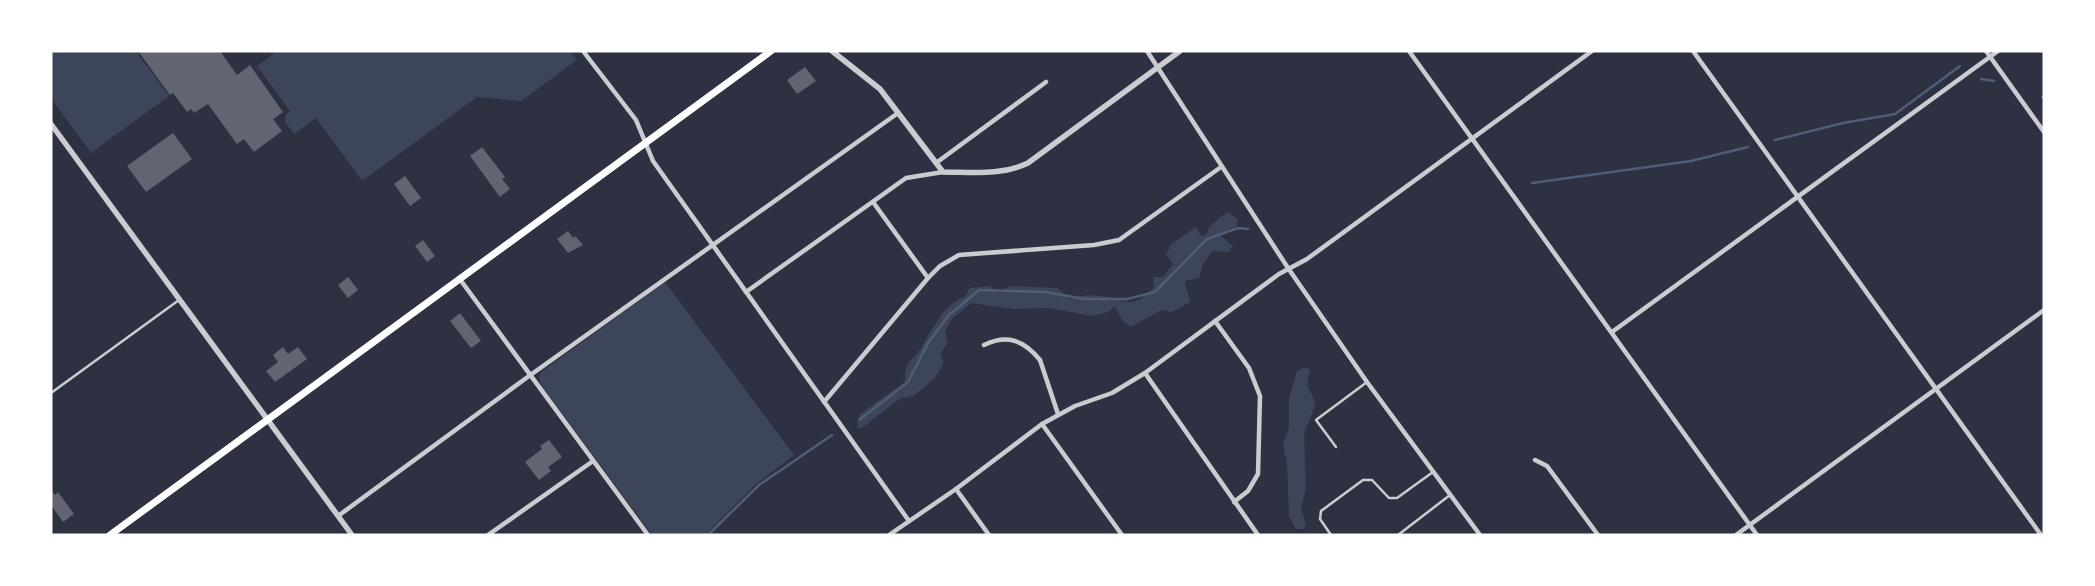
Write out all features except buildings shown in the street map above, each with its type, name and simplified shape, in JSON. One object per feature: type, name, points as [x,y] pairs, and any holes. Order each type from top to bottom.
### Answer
[{"type":"main road","points":[[110,535],[771,51]]},
{"type":"street","points":[[583,51],[636,120],[653,161],[909,521]]},
{"type":"street","points":[[832,51],[880,89],[943,172]]},
{"type":"street","points":[[1146,51],[1288,268],[1367,382],[1480,535]]},
{"type":"street","points":[[746,292],[906,178],[943,172],[999,172],[1014,170],[1028,163],[1180,51]]},
{"type":"street","points":[[1409,51],[1757,535]]},
{"type":"street","points":[[889,535],[956,489],[1042,424],[1058,414],[1112,393],[1145,373],[1288,268],[1307,259],[1592,51]]},
{"type":"street","points":[[1693,51],[2041,535]]},
{"type":"street","points":[[1986,51],[2044,132]]},
{"type":"street","points":[[1612,332],[1998,51]]},
{"type":"street","points":[[936,163],[1046,82]]},
{"type":"street","points":[[338,516],[529,376],[898,113]]},
{"type":"street","points":[[51,124],[352,535]]},
{"type":"street","points":[[824,402],[940,266],[959,255],[1094,245],[1119,240],[1221,167]]},
{"type":"street","points":[[873,202],[928,278]]},
{"type":"street","points":[[459,278],[529,376],[648,535]]},
{"type":"street","points":[[1736,535],[2044,310]]},
{"type":"street","points":[[1215,321],[1249,368],[1260,396],[1258,474],[1248,491],[1234,502]]},
{"type":"street","points":[[984,346],[1006,338],[1021,343],[1034,352],[1040,360],[1058,414]]},
{"type":"street","points":[[1145,373],[1258,535]]},
{"type":"street","points":[[1042,424],[1122,535]]},
{"type":"street","points":[[1535,460],[1547,466],[1598,535]]},
{"type":"street","points":[[488,535],[593,461]]},
{"type":"street","points":[[956,489],[988,535]]},
{"type":"lane","points":[[51,393],[180,299]]},
{"type":"lane","points":[[1336,447],[1316,420],[1367,382]]},
{"type":"lane","points":[[1331,535],[1320,519],[1321,511],[1363,480],[1372,480],[1389,498],[1397,498],[1433,472]]},
{"type":"lane","points":[[1398,535],[1450,495]]},
{"type":"shaded area","points":[[51,51],[136,51],[169,96],[91,153],[51,98]]},
{"type":"shaded area","points":[[277,51],[570,51],[577,60],[521,101],[477,97],[362,181],[316,118],[294,134],[285,122],[286,114],[290,111],[257,66]]},
{"type":"shaded area","points":[[1227,212],[1238,219],[1237,226],[1219,234],[1233,246],[1229,252],[1212,251],[1203,264],[1199,278],[1185,281],[1190,302],[1172,312],[1162,310],[1131,327],[1122,320],[1115,306],[1108,312],[1092,316],[1048,308],[1013,309],[971,303],[953,318],[945,331],[948,343],[940,354],[944,363],[935,378],[914,396],[901,398],[863,427],[857,429],[860,414],[905,382],[908,365],[918,353],[939,318],[951,305],[966,296],[969,288],[989,286],[1000,293],[1009,286],[1058,288],[1069,299],[1092,295],[1134,302],[1146,295],[1154,287],[1153,277],[1163,277],[1173,264],[1166,255],[1171,244],[1196,227],[1201,236],[1206,235],[1210,226]]},
{"type":"shaded area","points":[[665,282],[794,455],[756,484],[705,535],[652,535],[542,386],[539,378],[541,372]]},
{"type":"shaded area","points":[[1303,368],[1310,369],[1307,385],[1316,403],[1304,434],[1306,488],[1301,510],[1306,523],[1304,529],[1296,529],[1289,516],[1287,465],[1283,443],[1289,427],[1289,399],[1297,371]]},
{"type":"waterway","points":[[1775,140],[1843,123],[1895,114],[1960,66]]},
{"type":"waterway","points":[[1981,79],[1994,81]]},
{"type":"waterway","points":[[1532,183],[1691,161],[1748,147]]},
{"type":"waterway","points":[[859,420],[908,382],[928,343],[949,315],[979,290],[1045,292],[1085,299],[1127,299],[1155,292],[1207,239],[1238,228],[1248,229]]},
{"type":"waterway","points":[[708,535],[759,485],[832,435]]}]
